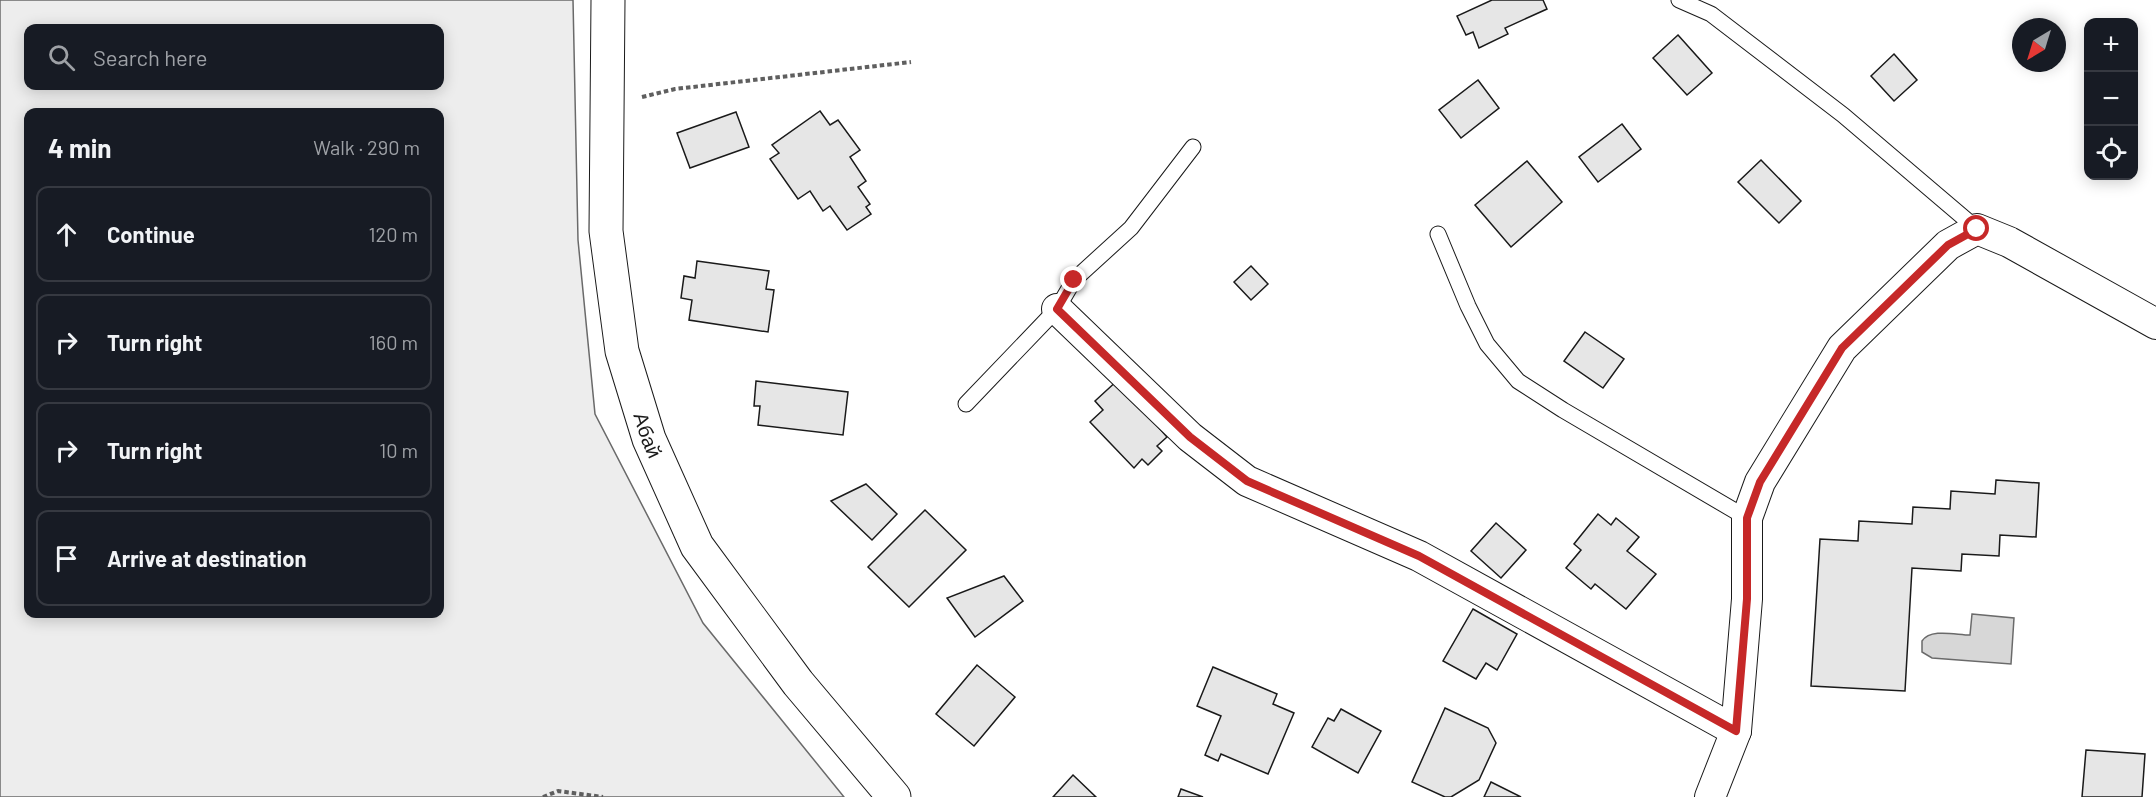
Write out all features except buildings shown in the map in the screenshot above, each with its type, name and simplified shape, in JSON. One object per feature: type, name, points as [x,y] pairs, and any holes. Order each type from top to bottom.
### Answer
[{"type":"street","name":"Абай","points":[[608,0],[607,242],[621,351],[649,439],[697,546],[798,683],[894,797]]},
{"type":"street","points":[[1710,797],[1736,731],[1747,599],[1747,518],[1760,482],[1842,348],[1948,245],[1977,229],[2009,242],[2156,324]]},
{"type":"street","points":[[1057,309],[1190,437],[1247,481],[1419,556],[1736,731]]},
{"type":"lane","points":[[1679,0],[1711,14],[1843,115],[1977,229]]},
{"type":"lane","points":[[966,404],[1057,309],[1074,280],[1131,228],[1193,147]]},
{"type":"lane","points":[[1438,234],[1468,306],[1487,344],[1518,381],[1747,518]]},
{"type":"path","points":[[606,106],[675,89],[911,62]]},
{"type":"path","points":[[543,797],[558,791],[603,797]]},
{"type":"shaded area","points":[[0,0],[573,0],[578,240],[595,414],[703,623],[844,797],[0,797]]},
{"type":"shaded area","points":[[1972,614],[2014,618],[2011,664],[1932,658],[1922,652],[1922,641],[1931,635],[1944,633],[1970,635]]},
{"type":"route","points":[[1074,280],[1057,309],[1190,437],[1247,481],[1419,556],[1736,731],[1747,599],[1747,518],[1760,482],[1842,348],[1948,245],[1977,229]]}]
